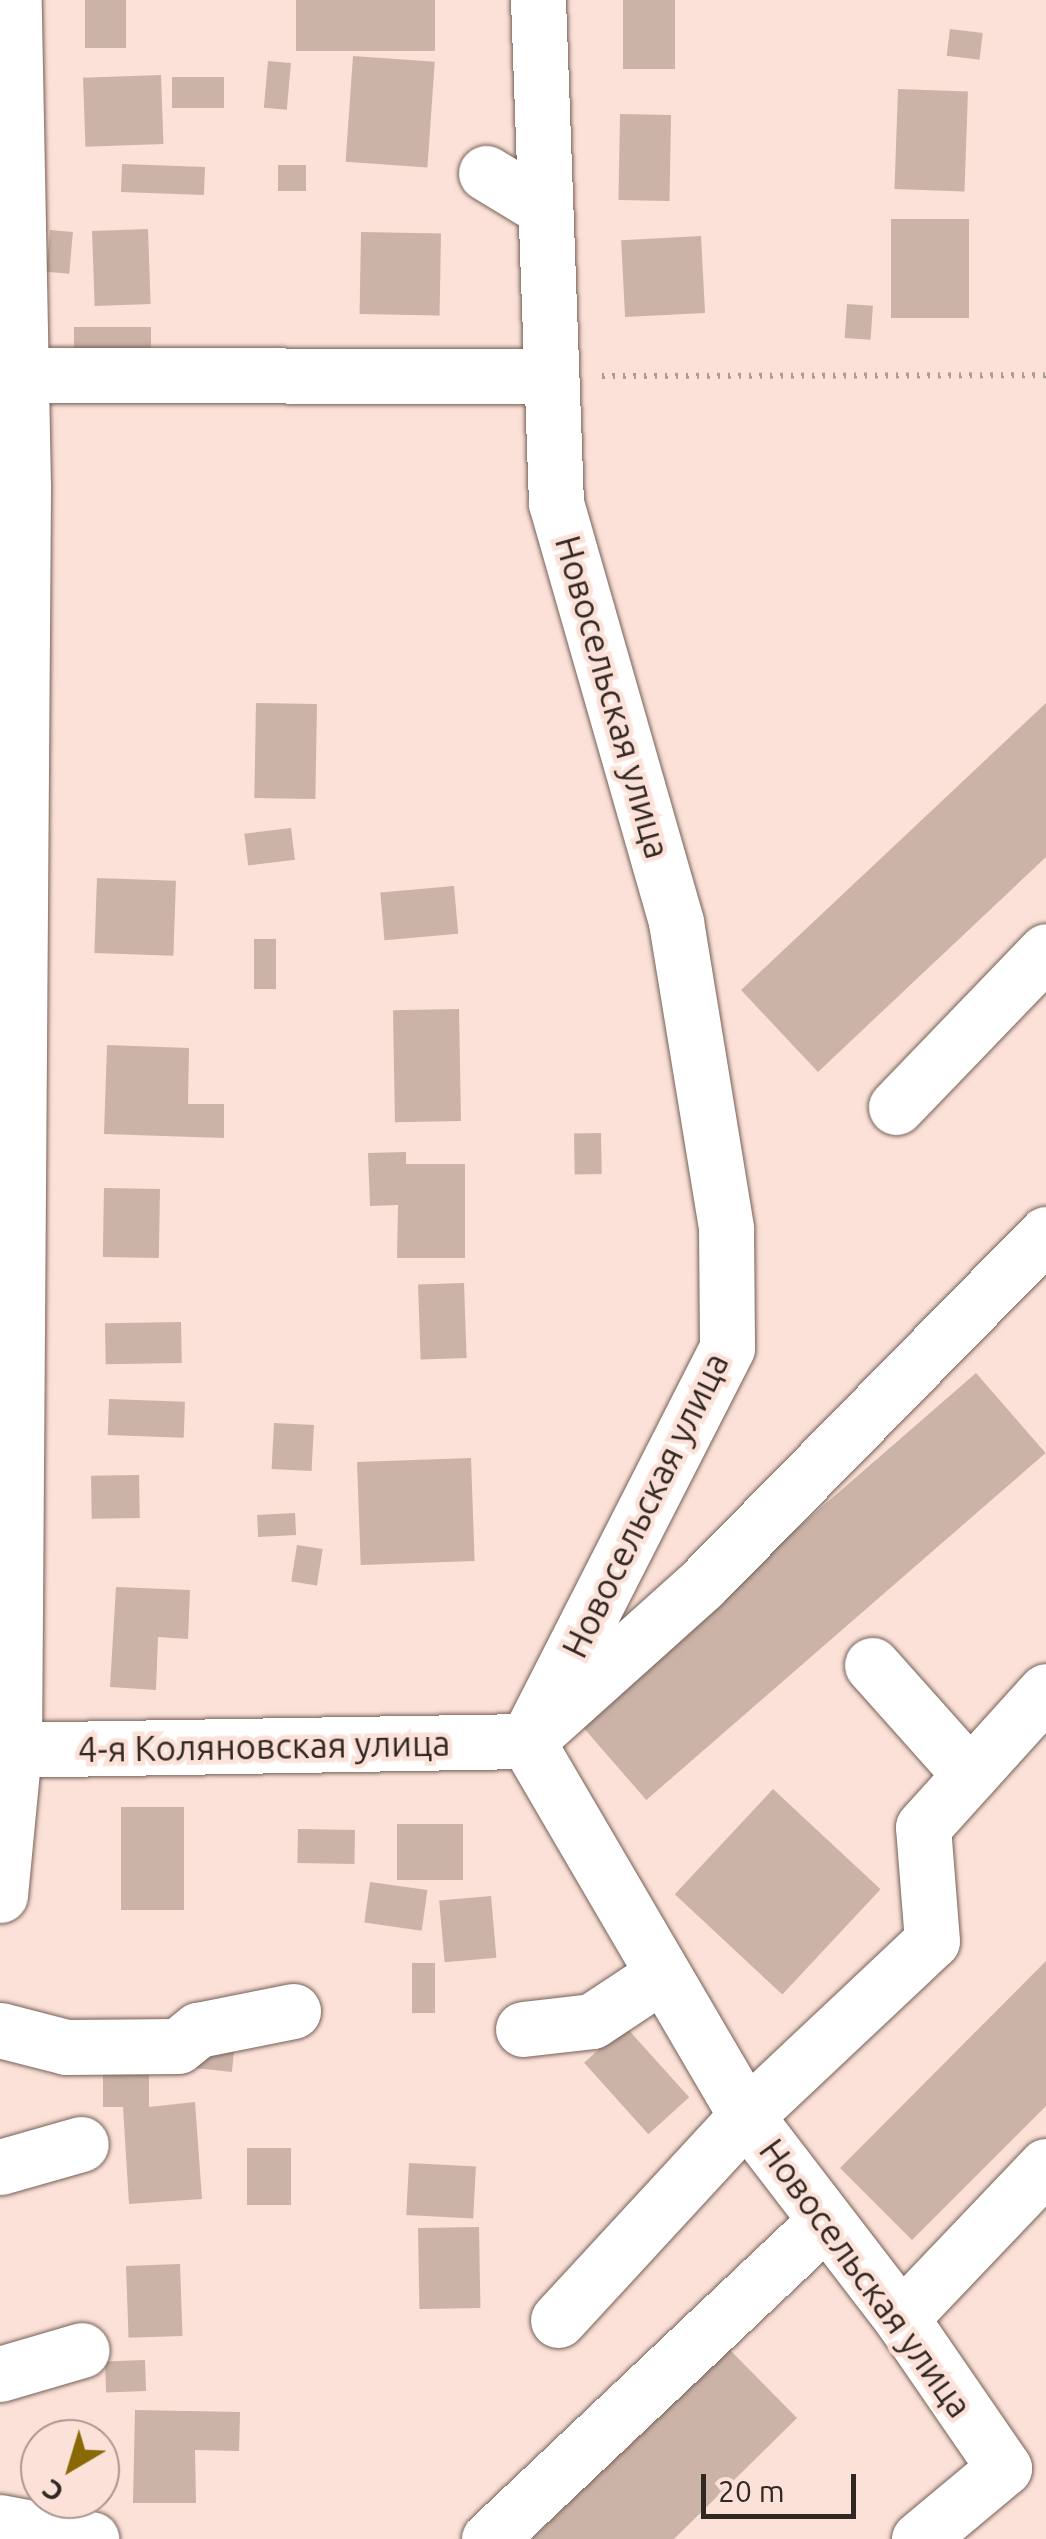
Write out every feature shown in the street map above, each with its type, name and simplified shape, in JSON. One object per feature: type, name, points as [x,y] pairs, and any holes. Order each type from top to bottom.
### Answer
[{"type":"street","points":[[0,1895],[7,1749],[14,0]]},
{"type":"street","name":"Новосельская улица","points":[[538,0],[556,503],[676,922],[726,1229],[727,1348],[528,1742],[746,2116],[824,2222],[1025,2471],[919,2539]]},
{"type":"street","points":[[486,173],[544,208]]},
{"type":"street","points":[[14,389],[550,376]]},
{"type":"street","points":[[896,1107],[1046,950]]},
{"type":"street","points":[[528,1742],[701,1584],[1046,1234]]},
{"type":"street","points":[[872,1665],[970,1775]]},
{"type":"street","points":[[558,2320],[746,2116],[932,1941],[923,1827],[1046,1691]]},
{"type":"street","name":"4-я Коляновская улица","points":[[7,1749],[528,1742]]},
{"type":"street","points":[[523,2029],[592,2021],[663,1974]]},
{"type":"street","points":[[0,2030],[66,2047],[178,2046],[198,2030],[293,2011]]},
{"type":"street","points":[[0,2167],[81,2144]]},
{"type":"street","points":[[900,2318],[1046,2166]]},
{"type":"street","points":[[489,2539],[824,2222]]},
{"type":"street","points":[[0,2374],[82,2350]]},
{"type":"street","points":[[0,2522],[90,2539]]},
{"type":"path","points":[[550,376],[1046,375]]},
{"type":"building","points":[[85,0],[126,0],[126,48],[85,48]]},
{"type":"building","points":[[296,0],[435,0],[435,51],[296,51]]},
{"type":"building","points":[[623,0],[675,0],[675,69],[623,69]]},
{"type":"building","points":[[950,29],[983,33],[979,60],[947,56]]},
{"type":"building","points":[[353,56],[435,62],[427,167],[346,162]]},
{"type":"building","points":[[268,61],[291,63],[287,110],[264,108]]},
{"type":"building","points":[[161,75],[163,144],[85,147],[83,78]]},
{"type":"building","points":[[172,77],[224,77],[224,108],[172,108]]},
{"type":"building","points":[[898,89],[968,91],[964,191],[895,189]]},
{"type":"building","points":[[620,114],[671,115],[669,201],[618,200]]},
{"type":"building","points":[[122,164],[205,167],[204,195],[121,192]]},
{"type":"building","points":[[278,165],[306,165],[306,191],[278,191]]},
{"type":"building","points":[[891,219],[969,219],[969,318],[891,318]]},
{"type":"building","points":[[148,229],[151,304],[95,306],[92,231]]},
{"type":"building","points":[[50,230],[73,232],[69,274],[46,272]]},
{"type":"building","points":[[361,232],[441,233],[440,315],[360,314]]},
{"type":"building","points":[[701,236],[705,313],[625,317],[621,240]]},
{"type":"building","points":[[847,304],[873,306],[871,340],[845,338]]},
{"type":"building","points":[[74,327],[151,327],[151,354],[74,354]]},
{"type":"building","points":[[256,703],[317,704],[315,799],[254,798]]},
{"type":"building","points":[[1046,703],[1046,857],[818,1072],[741,990]]},
{"type":"building","points":[[291,828],[295,860],[248,865],[244,834]]},
{"type":"building","points":[[97,878],[176,881],[173,956],[94,953]]},
{"type":"building","points":[[454,886],[458,934],[384,940],[380,892]]},
{"type":"building","points":[[254,939],[276,939],[276,989],[254,989]]},
{"type":"building","points":[[459,1009],[461,1121],[395,1122],[393,1010]]},
{"type":"building","points":[[107,1045],[189,1048],[188,1104],[224,1104],[224,1138],[104,1134]]},
{"type":"building","points":[[574,1133],[601,1133],[602,1174],[575,1174]]},
{"type":"building","points":[[406,1152],[406,1164],[465,1164],[465,1258],[397,1258],[398,1205],[370,1206],[368,1153]]},
{"type":"building","points":[[104,1188],[160,1189],[159,1258],[103,1257]]},
{"type":"building","points":[[464,1283],[467,1358],[421,1360],[418,1285]]},
{"type":"building","points":[[181,1322],[182,1363],[106,1364],[105,1323]]},
{"type":"building","points":[[976,1373],[1046,1453],[646,1800],[577,1720]]},
{"type":"building","points":[[109,1399],[185,1402],[184,1438],[108,1435]]},
{"type":"building","points":[[274,1423],[314,1425],[312,1471],[272,1469]]},
{"type":"building","points":[[471,1458],[475,1561],[361,1565],[357,1462]]},
{"type":"building","points":[[139,1475],[140,1518],[92,1519],[91,1476]]},
{"type":"building","points":[[295,1513],[296,1535],[258,1537],[257,1515]]},
{"type":"building","points":[[297,1545],[323,1549],[317,1586],[291,1582]]},
{"type":"building","points":[[116,1587],[190,1590],[188,1639],[158,1637],[156,1690],[110,1687]]},
{"type":"building","points":[[773,1789],[881,1889],[782,1995],[675,1894]]},
{"type":"building","points":[[121,1807],[184,1807],[184,1910],[121,1910]]},
{"type":"building","points":[[397,1824],[463,1824],[463,1880],[397,1880]]},
{"type":"building","points":[[298,1829],[355,1830],[354,1864],[297,1863]]},
{"type":"building","points":[[370,1882],[427,1890],[422,1931],[364,1923]]},
{"type":"building","points":[[491,1896],[496,1958],[445,1962],[439,1901]]},
{"type":"building","points":[[1046,1961],[1046,2106],[912,2240],[840,2168]]},
{"type":"building","points":[[412,1963],[435,1963],[435,2013],[412,2013]]},
{"type":"building","points":[[625,2026],[689,2097],[648,2134],[584,2063]]},
{"type":"building","points":[[196,2040],[235,2044],[232,2072],[193,2068]]},
{"type":"building","points":[[103,2065],[149,2065],[149,2107],[195,2102],[202,2199],[129,2204],[123,2107],[103,2107]]},
{"type":"building","points":[[247,2148],[291,2148],[291,2205],[247,2205]]},
{"type":"building","points":[[409,2163],[476,2167],[473,2218],[406,2215]]},
{"type":"building","points":[[479,2227],[480,2308],[419,2309],[418,2228]]},
{"type":"building","points":[[180,2264],[183,2336],[129,2338],[126,2266]]},
{"type":"building","points":[[727,2347],[797,2418],[674,2539],[532,2539]]},
{"type":"building","points":[[145,2360],[146,2391],[106,2392],[105,2361]]},
{"type":"building","points":[[135,2410],[240,2412],[239,2451],[195,2450],[196,2503],[133,2503]]}]
